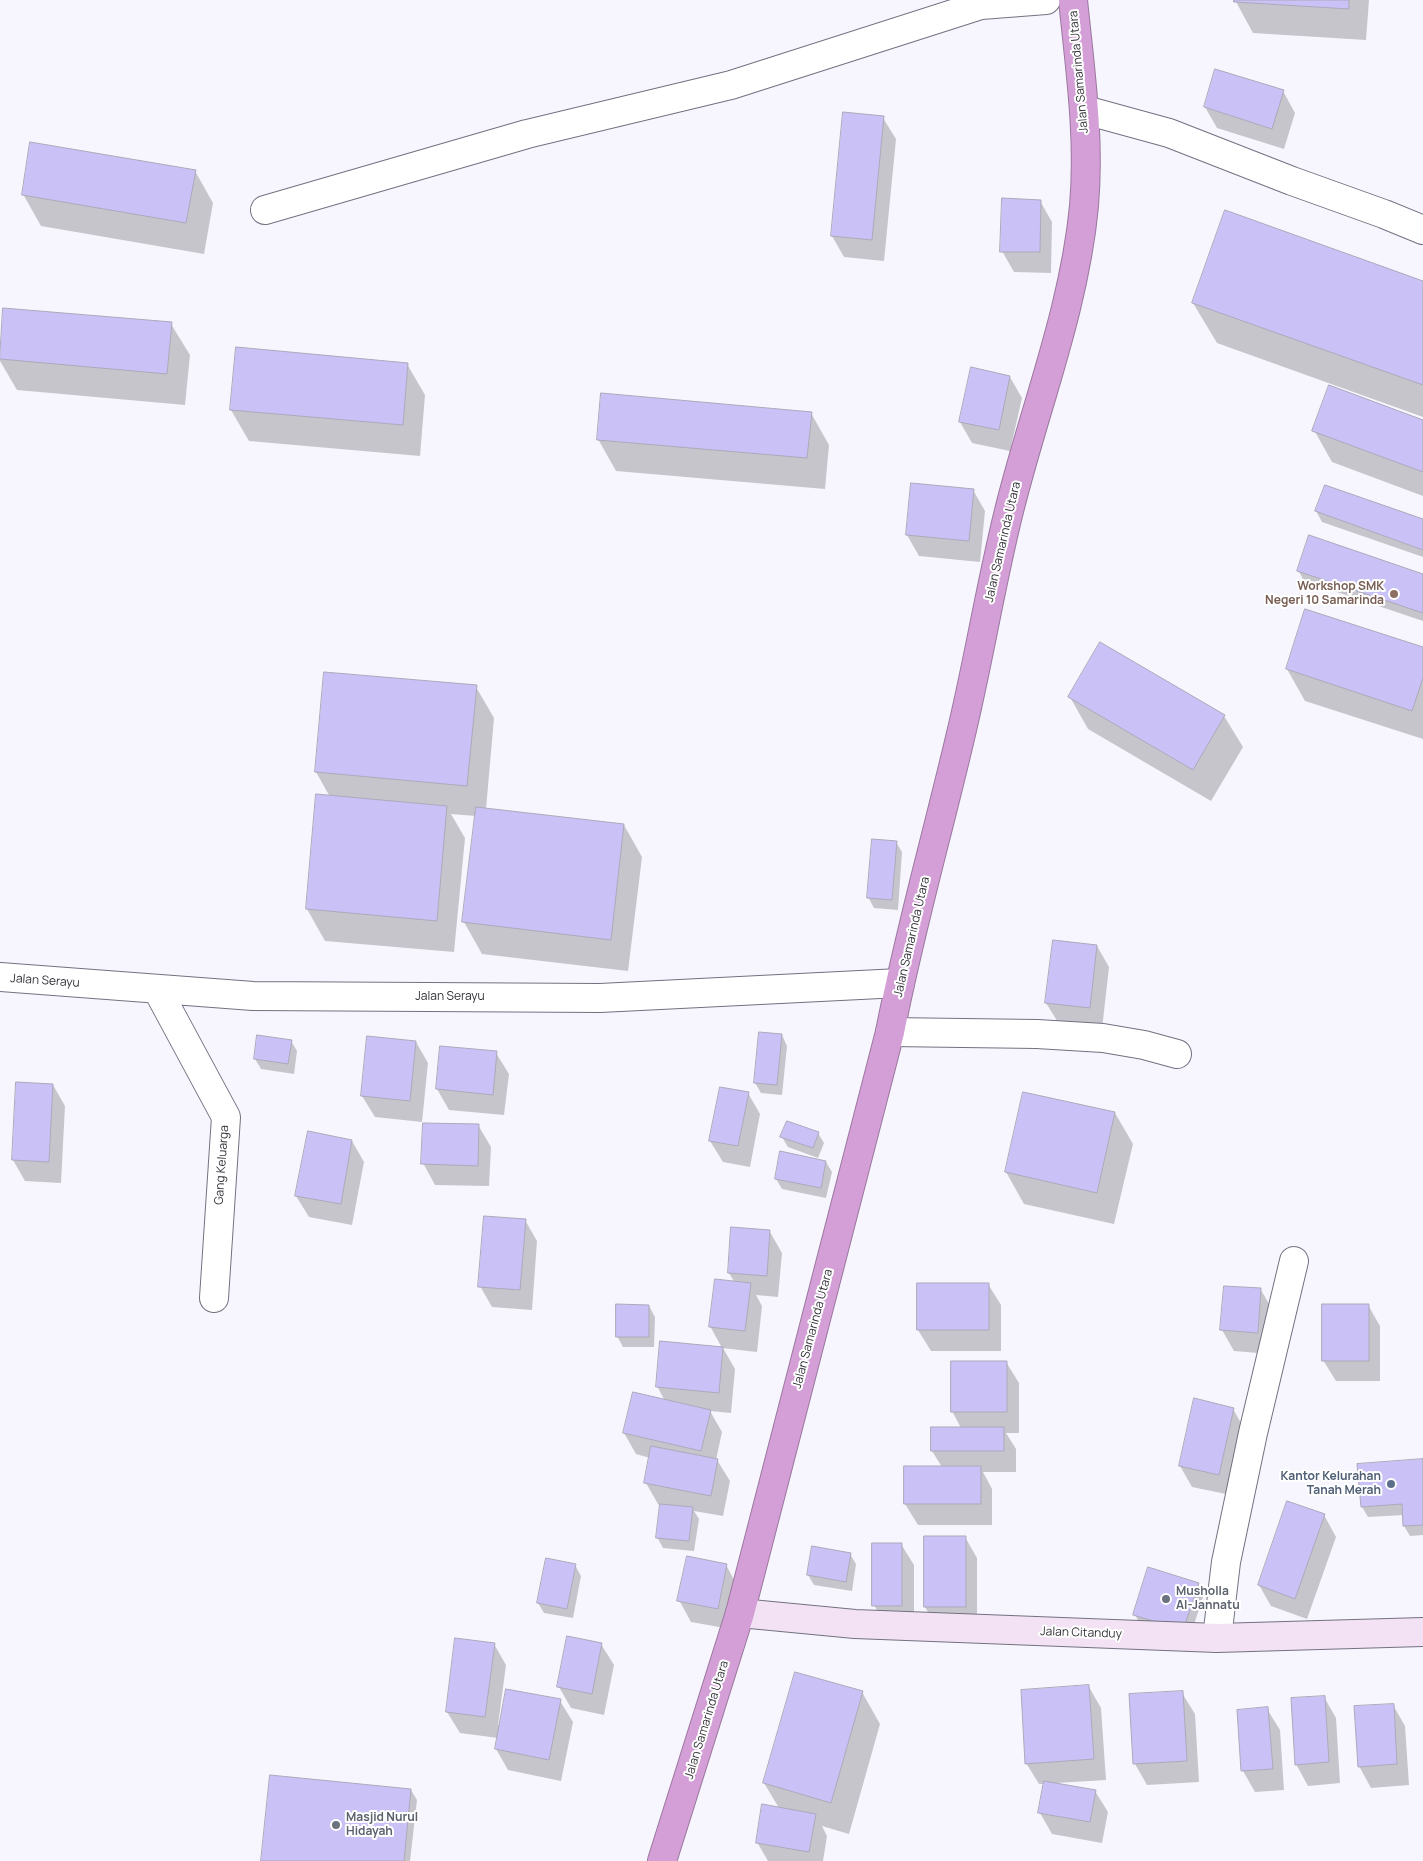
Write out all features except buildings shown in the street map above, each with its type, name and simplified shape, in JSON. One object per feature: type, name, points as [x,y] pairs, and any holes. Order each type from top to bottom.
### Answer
[{"type":"highway","name":"Jalan Samarinda Utara","points":[[662,1861],[740,1613],[890,1032],[900,983],[961,734],[1008,515],[1065,309],[1074,269],[1084,207],[1086,166],[1085,110],[1073,0]]},
{"type":"street","points":[[265,210],[527,134],[731,85],[980,5],[1046,0]]},
{"type":"street","points":[[1085,110],[1169,133],[1423,230]]},
{"type":"street","name":"Jalan Serayu","points":[[0,977],[253,996],[600,998],[900,983]]},
{"type":"street","name":"Gang Keluarga","points":[[157,989],[226,1117],[214,1298]]},
{"type":"street","points":[[890,1032],[1037,1034],[1103,1038],[1144,1045],[1177,1054]]},
{"type":"street","points":[[1217,1638],[1226,1562],[1253,1433],[1294,1261]]},
{"type":"street","name":"Jalan Citanduy","points":[[740,1613],[855,1624],[1217,1638],[1423,1632]]},
{"type":"place","name":"Workshop SMK Negeri 10 Samarinda","points":[[1394,594]]},
{"type":"place","name":"Kantor Kelurahan Tanah Merah","points":[[1391,1484]]},
{"type":"place","name":"Musholla Al-Jannatu","points":[[1166,1599]]},
{"type":"place","name":"Masjid Nurul Hidayah","points":[[336,1825]]}]
